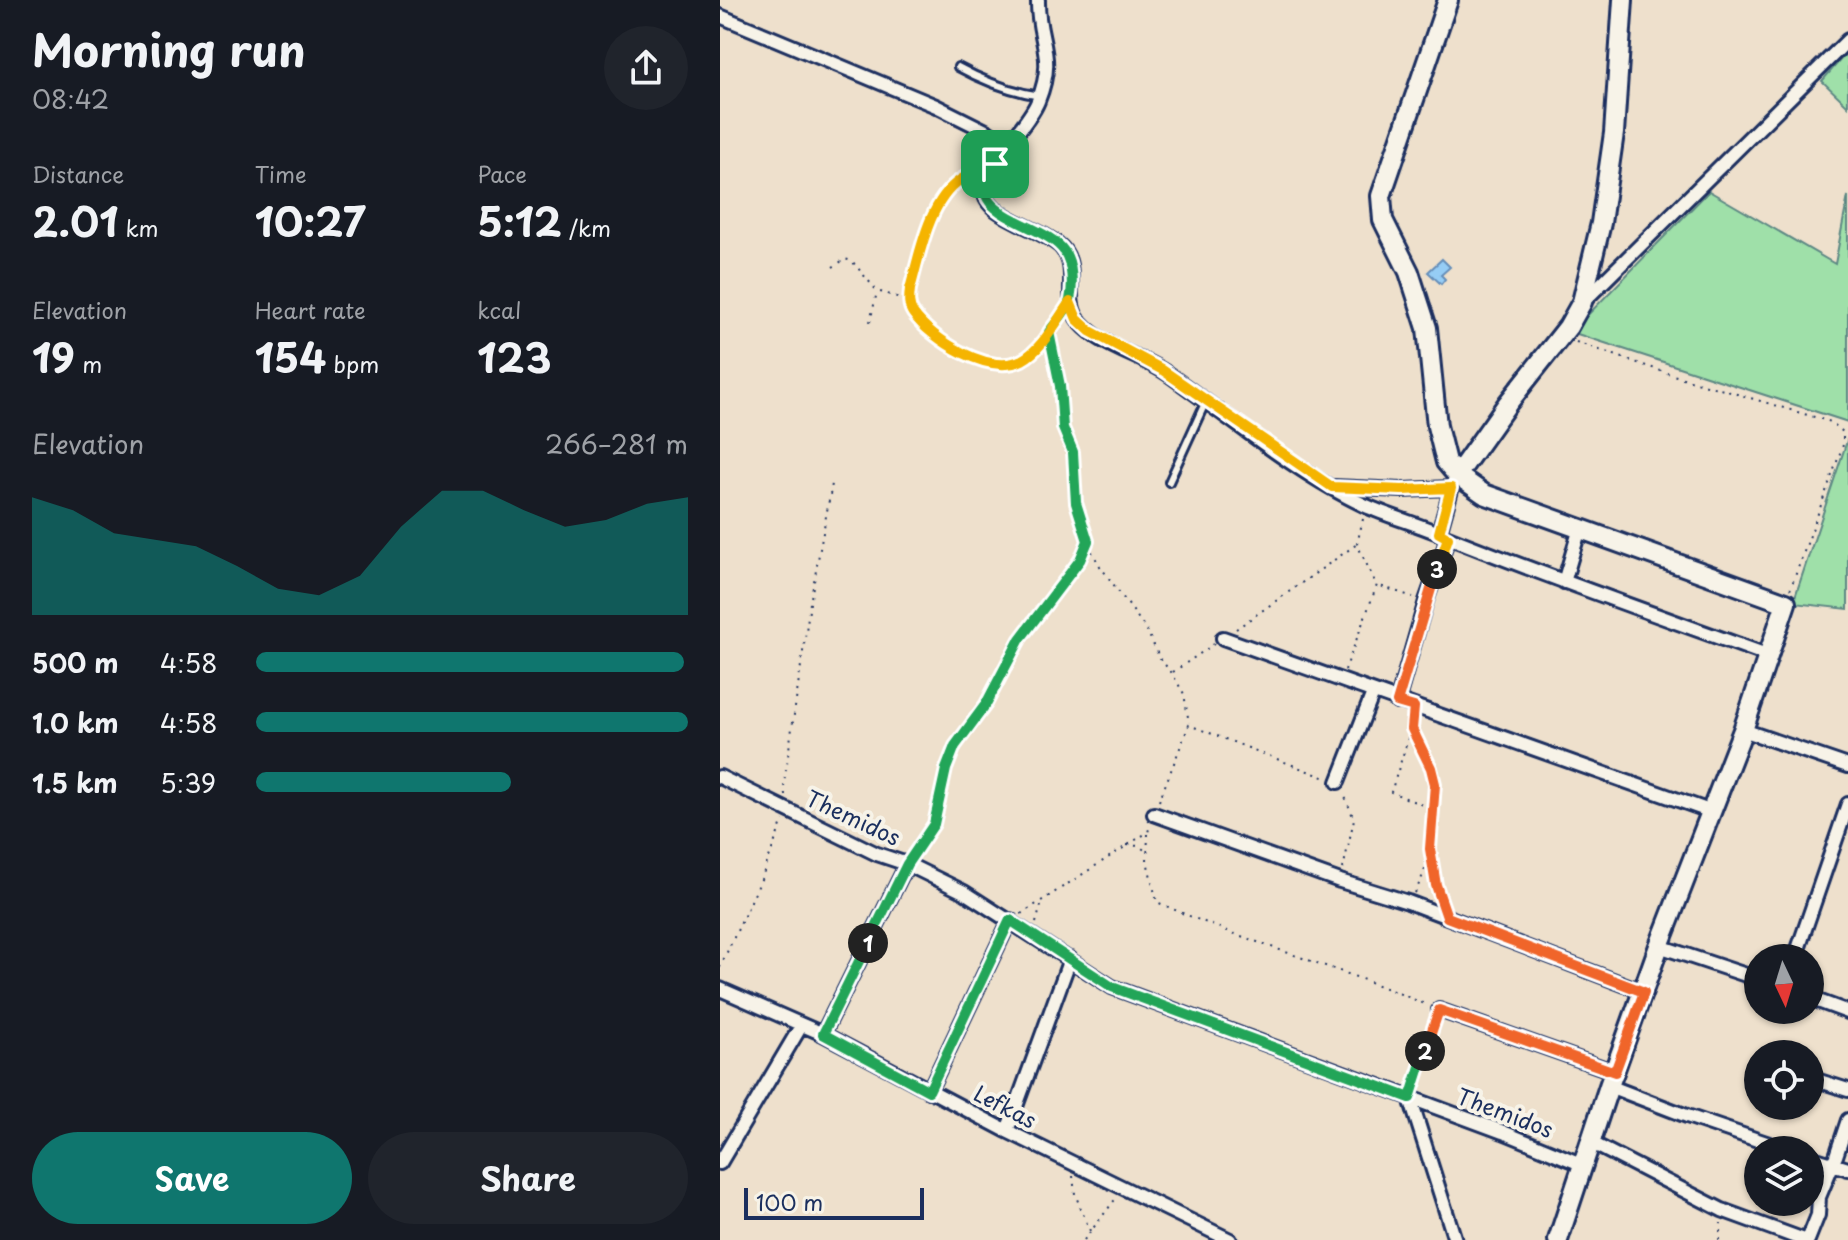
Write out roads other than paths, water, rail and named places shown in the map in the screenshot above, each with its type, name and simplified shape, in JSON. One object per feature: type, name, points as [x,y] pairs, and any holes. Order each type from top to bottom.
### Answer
[{"type":"street","points":[[1038,0],[1047,51],[1047,72],[1040,96],[1029,117],[995,164],[985,184],[985,197],[992,207],[1063,249],[1071,270],[1070,302],[1077,319],[1090,331],[1161,369],[1332,487],[1366,506],[1767,655]]},
{"type":"street","points":[[1448,0],[1381,196],[1383,220],[1409,272],[1427,328],[1437,426],[1454,482]]},
{"type":"street","points":[[1582,302],[1601,223],[1614,133],[1623,0]]},
{"type":"street","points":[[720,16],[936,106],[988,132],[1008,146]]},
{"type":"street","points":[[1397,702],[1444,535],[1454,482],[1582,302],[1848,40]]},
{"type":"street","points":[[1332,487],[1402,490],[1454,482],[1786,603],[1743,730],[1659,946],[1581,1164],[1558,1240]]},
{"type":"street","points":[[1564,582],[1580,528]]},
{"type":"street","points":[[1223,638],[1712,812]]},
{"type":"street","points":[[1338,782],[1373,693]]},
{"type":"street","points":[[1743,730],[1848,766]]},
{"type":"street","name":"Themidos","points":[[720,777],[877,854],[907,864],[964,892],[1112,987],[1581,1164]]},
{"type":"street","points":[[1800,944],[1848,804]]},
{"type":"street","points":[[1154,814],[1340,881],[1408,902],[1644,992]]},
{"type":"street","points":[[823,1034],[907,864]]},
{"type":"street","points":[[929,1091],[1010,920]]},
{"type":"street","points":[[1659,946],[1744,974]]},
{"type":"street","points":[[1007,1131],[1070,959]]},
{"type":"street","name":"Lefkas","points":[[720,989],[823,1034],[1007,1131],[1230,1240]]},
{"type":"street","points":[[1824,1003],[1848,1012]]},
{"type":"street","points":[[1439,1010],[1612,1079],[1687,1116],[1746,1136]]},
{"type":"street","points":[[720,1163],[801,1026]]},
{"type":"street","points":[[1824,1082],[1848,1090]]},
{"type":"street","points":[[1410,1098],[1455,1240]]},
{"type":"street","points":[[1590,1142],[1722,1210],[1806,1240],[1818,1215],[1819,1197],[1848,1120]]},
{"type":"street","points":[[1824,1160],[1848,1169]]},
{"type":"lane","points":[[958,67],[986,83],[1040,96]]},
{"type":"lane","points":[[1169,482],[1206,401]]},
{"type":"water","points":[[1442,259],[1450,267],[1441,275],[1445,279],[1441,284],[1428,272]]}]
